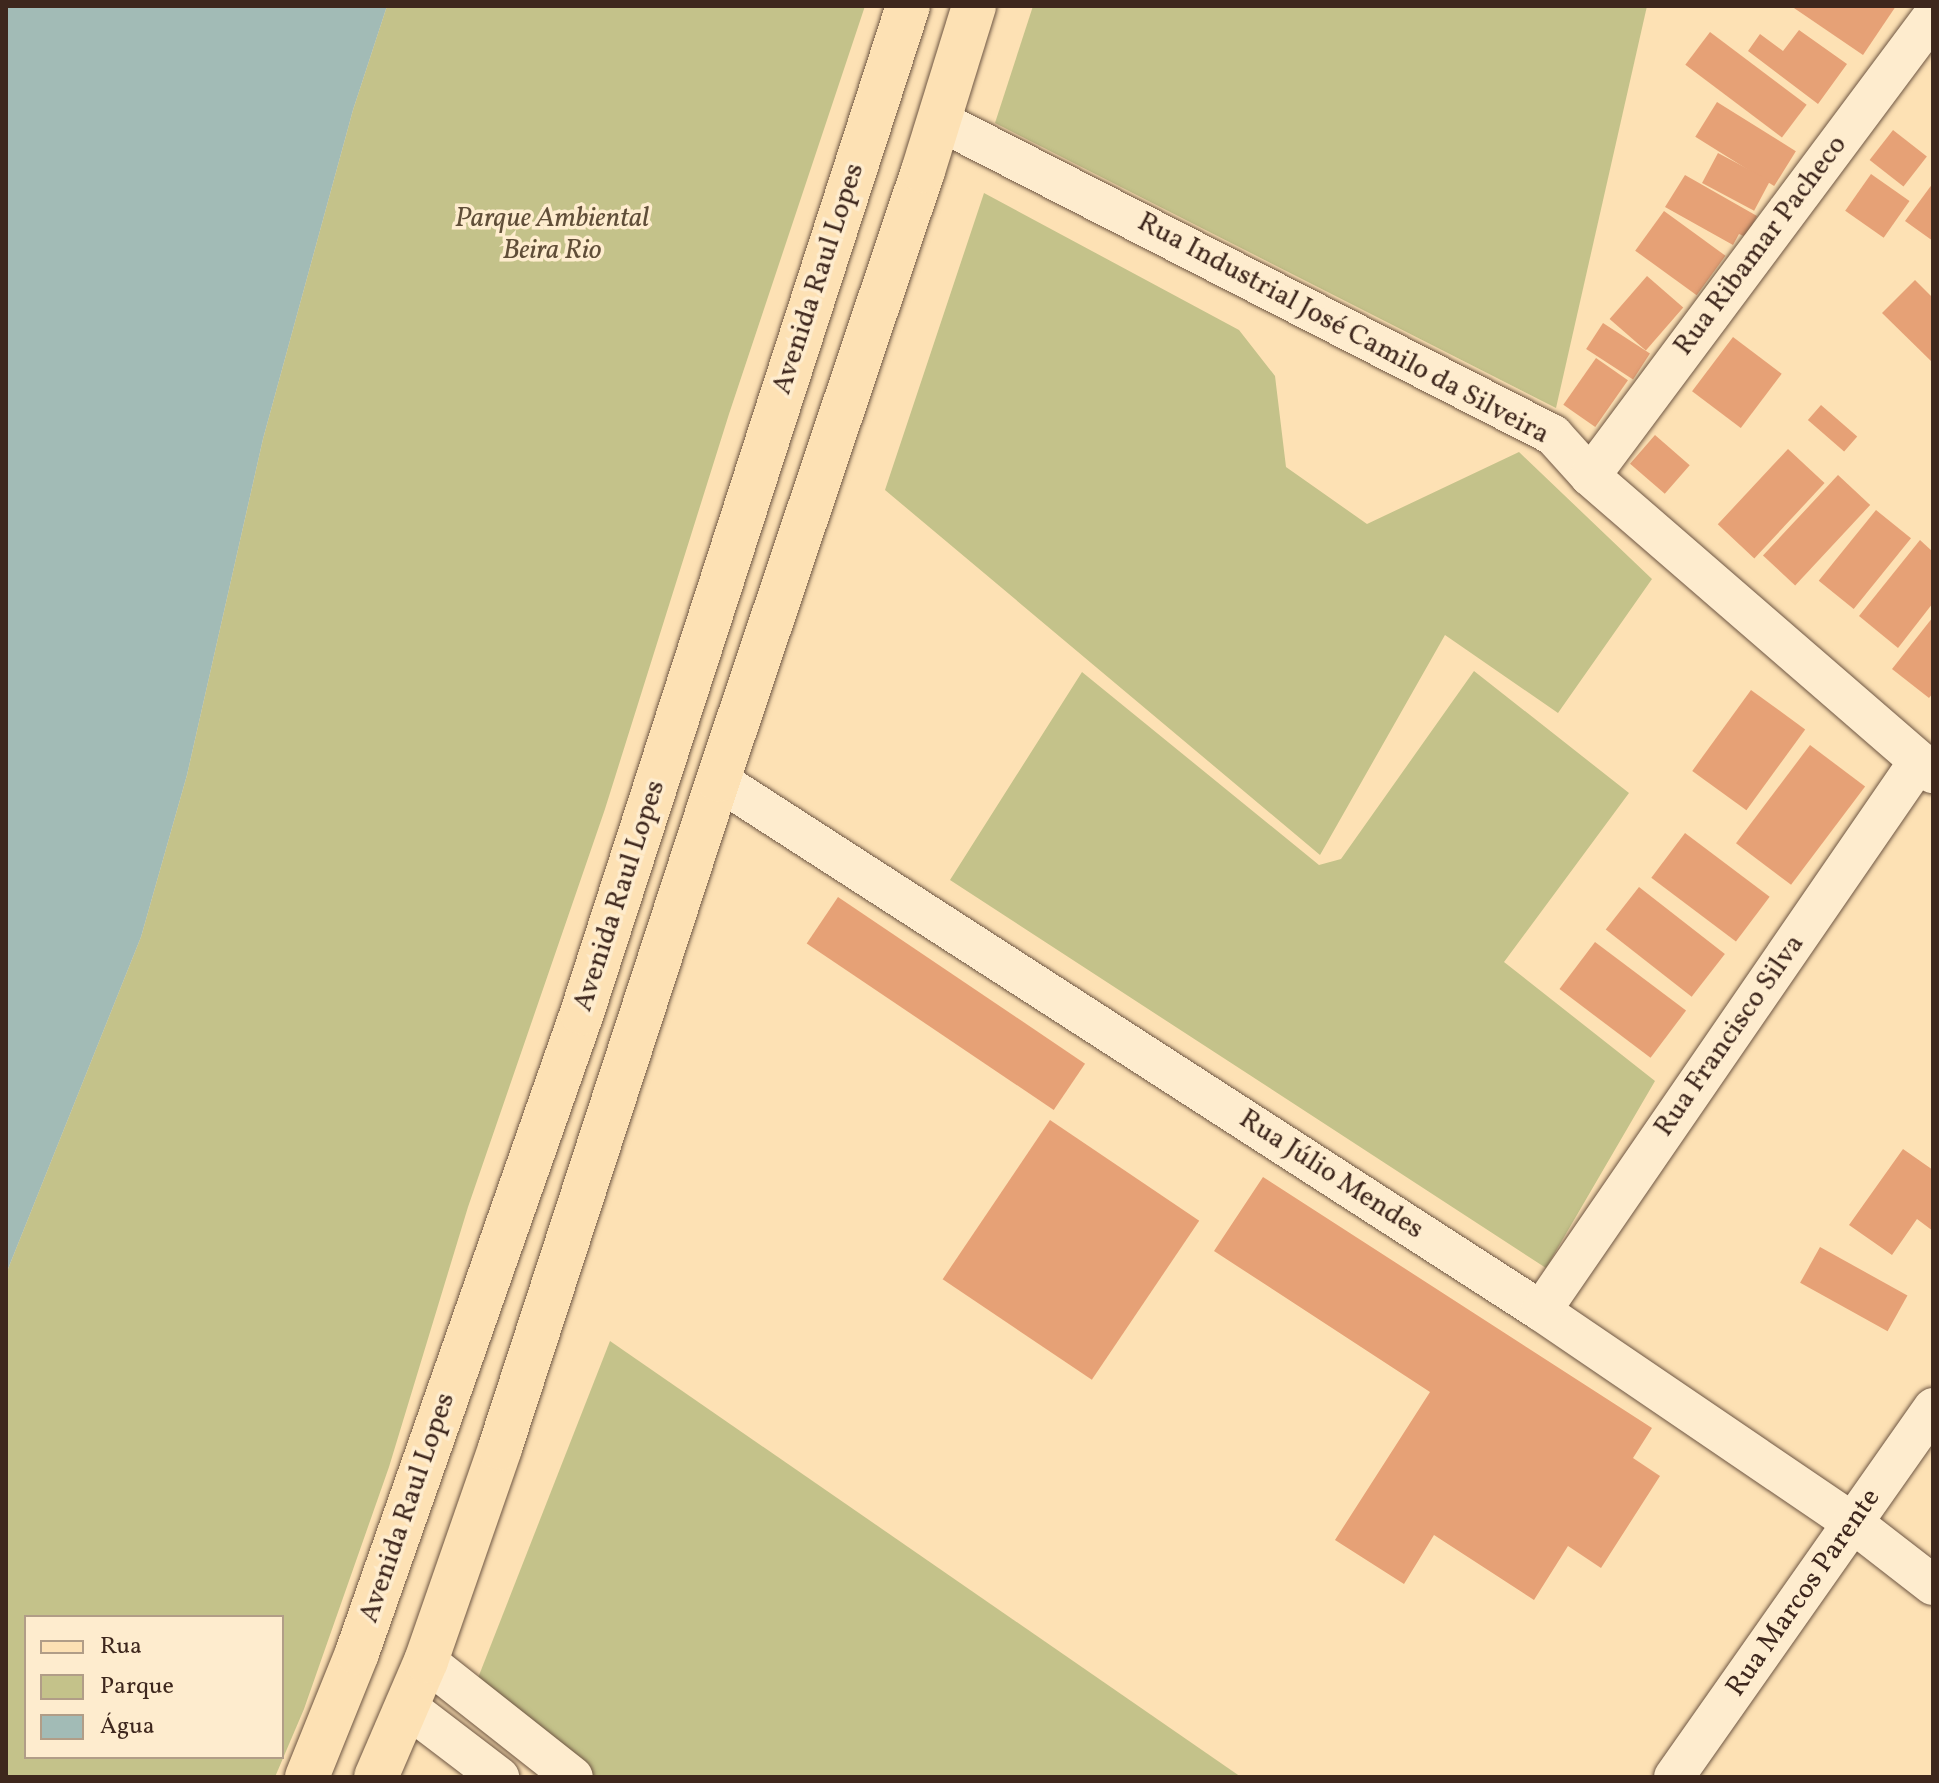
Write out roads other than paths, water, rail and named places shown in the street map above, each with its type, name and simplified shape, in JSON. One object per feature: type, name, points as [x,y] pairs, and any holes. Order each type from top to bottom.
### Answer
[{"type":"main road","name":"Avenida Raul Lopes","points":[[313,1772],[582,1013],[908,6]]},
{"type":"main road","name":"Avenida Raul Lopes","points":[[376,1777],[426,1661],[500,1448],[974,6]]},
{"type":"street","name":"Rua Ribamar Pacheco","points":[[1590,476],[1932,19]]},
{"type":"street","name":"Rua Industrial José Camilo da Silveira","points":[[938,120],[1506,408],[1553,435],[1590,476],[1926,767]]},
{"type":"street","name":"Rua Francisco Silva","points":[[1541,1311],[1926,767]]},
{"type":"street","name":"Rua Júlio Mendes","points":[[718,780],[1541,1311],[1853,1523],[1933,1585]]},
{"type":"street","name":"Rua Marcos Parente","points":[[1674,1777],[1933,1408]]},
{"type":"street","points":[[426,1661],[573,1777]]},
{"type":"street","points":[[407,1707],[499,1777]]},
{"type":"water","points":[[6,6],[387,6],[353,110],[263,439],[187,775],[141,937],[6,1274]]},
{"type":"park label","name":"Parque Ambiental Beira Rio","points":[[552,235]]}]
